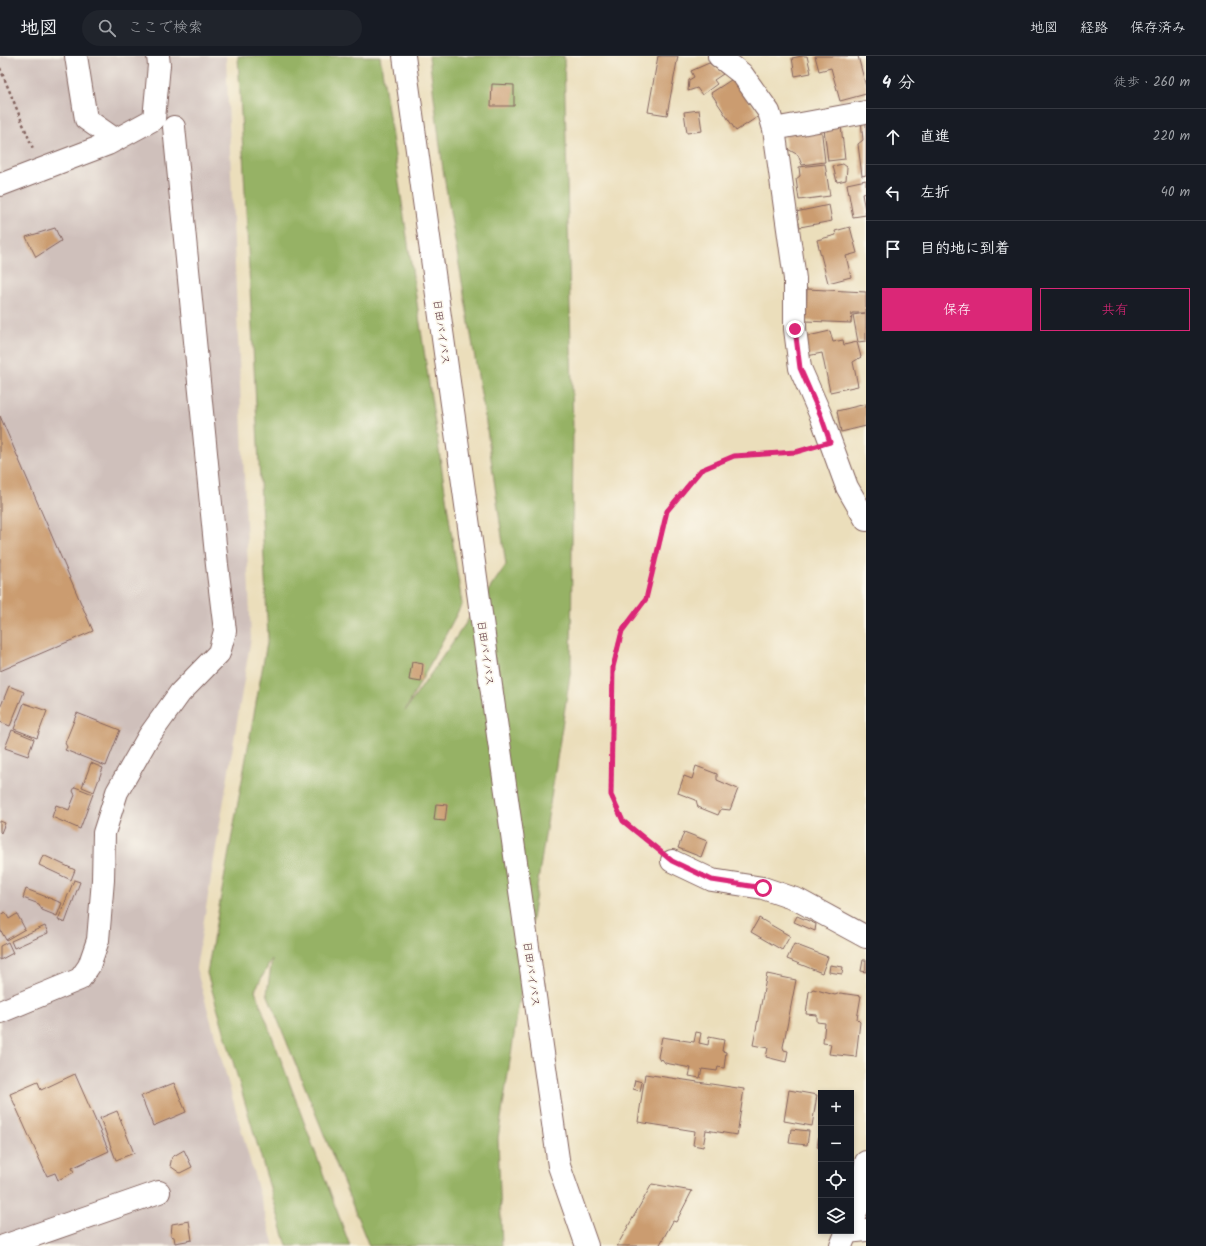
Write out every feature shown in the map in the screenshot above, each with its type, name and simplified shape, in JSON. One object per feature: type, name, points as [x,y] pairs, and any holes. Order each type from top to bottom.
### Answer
[{"type":"main road","points":[[76,56],[86,119],[116,140]]},
{"type":"main road","points":[[0,184],[116,140],[154,119],[159,65],[158,56]]},
{"type":"main road","name":"日田バイパス","points":[[404,56],[489,678],[559,1166],[587,1246]]},
{"type":"main road","points":[[719,56],[742,74],[770,112],[774,129],[795,279],[795,329],[800,368],[821,416],[847,488],[866,520]]},
{"type":"main road","points":[[774,129],[866,112]]},
{"type":"main road","points":[[0,1012],[80,979],[89,966],[98,940],[103,880],[104,833],[117,792],[149,736],[180,693],[219,653],[225,631],[217,565],[174,127]]},
{"type":"main road","points":[[672,861],[712,880],[763,888],[798,900],[866,937]]},
{"type":"main road","points":[[854,1220],[858,1207],[866,1162]]},
{"type":"main road","points":[[4,1246],[159,1192]]},
{"type":"path","points":[[0,68],[35,153]]},
{"type":"path","points":[[672,861],[623,821],[611,795],[613,667],[622,631],[646,599],[667,511],[701,470],[734,456],[796,452],[830,442]]},
{"type":"shaded area","points":[[0,56],[226,56],[251,638],[196,968],[274,1246],[0,1246]]},
{"type":"green space","points":[[238,56],[380,56],[462,604],[405,711],[506,565],[486,423],[443,170],[429,56],[564,56],[573,429],[571,669],[498,1138],[502,1246],[369,1246],[267,993],[272,959],[255,990],[350,1246],[287,1246],[207,973],[268,637]]},
{"type":"building","points":[[658,56],[678,56],[667,115],[648,112]]},
{"type":"building","points":[[807,56],[811,73],[795,76],[792,58]]},
{"type":"building","points":[[815,56],[858,56],[866,87],[866,94],[840,101],[831,68],[819,71]]},
{"type":"building","points":[[709,63],[723,74],[714,80],[717,84],[702,95],[697,88],[688,91],[689,80],[694,77],[691,71]]},
{"type":"building","points":[[734,78],[759,116],[736,131],[711,93]]},
{"type":"building","points":[[492,84],[514,85],[514,106],[491,106]]},
{"type":"building","points":[[699,110],[702,131],[687,133],[684,112]]},
{"type":"building","points":[[866,120],[866,175],[862,176],[858,144],[863,140],[861,121]]},
{"type":"building","points":[[821,126],[825,162],[802,165],[798,155],[786,148],[785,134]]},
{"type":"building","points":[[841,126],[845,159],[828,161],[824,129]]},
{"type":"building","points":[[825,164],[830,196],[799,200],[796,179],[800,176],[799,167]]},
{"type":"building","points":[[843,164],[847,167],[846,180],[837,182],[833,166]]},
{"type":"building","points":[[866,180],[866,193],[862,194],[866,215],[853,217],[847,184]]},
{"type":"building","points":[[829,205],[832,221],[800,227],[796,212]]},
{"type":"building","points":[[850,227],[857,253],[846,256],[851,277],[828,283],[817,240],[836,235],[835,231]]},
{"type":"building","points":[[55,228],[61,241],[36,257],[26,237]]},
{"type":"building","points":[[807,289],[866,292],[866,341],[858,342],[853,315],[865,313],[852,313],[851,323],[806,321]]},
{"type":"building","points":[[830,331],[833,342],[843,340],[844,345],[857,342],[861,357],[853,362],[858,386],[830,392],[822,353],[807,356],[804,337]]},
{"type":"building","points":[[866,404],[866,426],[841,432],[837,411]]},
{"type":"building","points":[[0,416],[93,631],[0,671]]},
{"type":"building","points":[[412,662],[423,664],[421,682],[409,680]]},
{"type":"building","points":[[9,686],[24,692],[10,726],[0,722],[0,708]]},
{"type":"building","points":[[24,703],[47,711],[37,738],[14,729]]},
{"type":"building","points":[[77,713],[120,730],[106,766],[65,750],[67,747],[65,743]]},
{"type":"building","points":[[12,730],[34,739],[28,756],[5,748]]},
{"type":"building","points":[[91,763],[103,768],[94,792],[82,787]]},
{"type":"building","points":[[696,766],[717,774],[717,780],[738,789],[730,810],[721,809],[718,815],[698,807],[696,800],[678,793],[684,776],[692,779]]},
{"type":"building","points":[[75,787],[93,794],[80,829],[52,817],[56,805],[69,810],[75,795],[73,791]]},
{"type":"building","points":[[436,804],[447,805],[445,821],[434,820]]},
{"type":"building","points":[[0,821],[5,823],[1,833],[0,832]]},
{"type":"building","points":[[684,832],[707,841],[701,857],[678,848]]},
{"type":"building","points":[[43,855],[75,870],[71,880],[39,865]]},
{"type":"building","points":[[74,880],[80,882],[65,923],[58,920]]},
{"type":"building","points":[[26,889],[62,903],[57,916],[42,910],[39,904],[23,898]]},
{"type":"building","points":[[5,912],[9,919],[17,914],[25,929],[6,940],[0,929],[0,915]]},
{"type":"building","points":[[797,916],[816,924],[815,931],[794,922]]},
{"type":"building","points":[[759,918],[790,936],[782,950],[751,932]]},
{"type":"building","points":[[45,926],[48,933],[14,948],[11,941]]},
{"type":"building","points":[[8,942],[13,953],[0,960],[0,946]]},
{"type":"building","points":[[794,944],[828,957],[822,973],[787,959]]},
{"type":"building","points":[[863,960],[866,960],[866,972],[861,971]]},
{"type":"building","points":[[830,965],[843,967],[842,974],[829,972]]},
{"type":"building","points":[[767,974],[796,980],[783,1047],[784,1050],[788,1051],[786,1062],[766,1057],[768,1048],[753,1045]]},
{"type":"building","points":[[813,989],[835,995],[840,993],[861,996],[857,1019],[860,1022],[856,1057],[829,1054],[831,1044],[823,1043],[825,1023],[817,1022],[817,1015],[806,1014],[809,992]]},
{"type":"building","points":[[696,1032],[701,1033],[699,1043],[708,1045],[709,1037],[724,1040],[722,1051],[726,1052],[724,1068],[718,1067],[717,1071],[702,1069],[700,1078],[689,1076],[691,1068],[665,1063],[662,1059],[660,1061],[658,1057],[662,1037],[694,1042]]},
{"type":"building","points":[[75,1074],[109,1151],[72,1168],[74,1172],[58,1180],[55,1173],[47,1176],[10,1094],[38,1082],[41,1090]]},
{"type":"building","points":[[645,1074],[744,1089],[737,1135],[706,1130],[703,1147],[693,1145],[695,1131],[638,1122]]},
{"type":"building","points":[[635,1080],[642,1082],[640,1091],[633,1089]]},
{"type":"building","points":[[174,1083],[186,1112],[153,1126],[141,1096]]},
{"type":"building","points":[[789,1090],[817,1095],[812,1126],[784,1121]]},
{"type":"building","points":[[117,1111],[134,1153],[116,1160],[100,1118]]},
{"type":"building","points":[[791,1129],[809,1131],[807,1145],[789,1143]]},
{"type":"building","points":[[184,1150],[192,1167],[180,1173],[170,1166],[172,1157]]},
{"type":"building","points":[[652,1184],[692,1191],[676,1222],[673,1221],[659,1246],[617,1246]]},
{"type":"building","points":[[189,1221],[192,1240],[175,1243],[174,1237],[171,1236],[172,1224]]},
{"type":"route","points":[[763,888],[712,880],[672,861],[623,821],[611,795],[613,667],[622,631],[646,599],[667,511],[701,470],[734,456],[796,452],[830,442],[821,416],[800,368],[795,329]]}]
